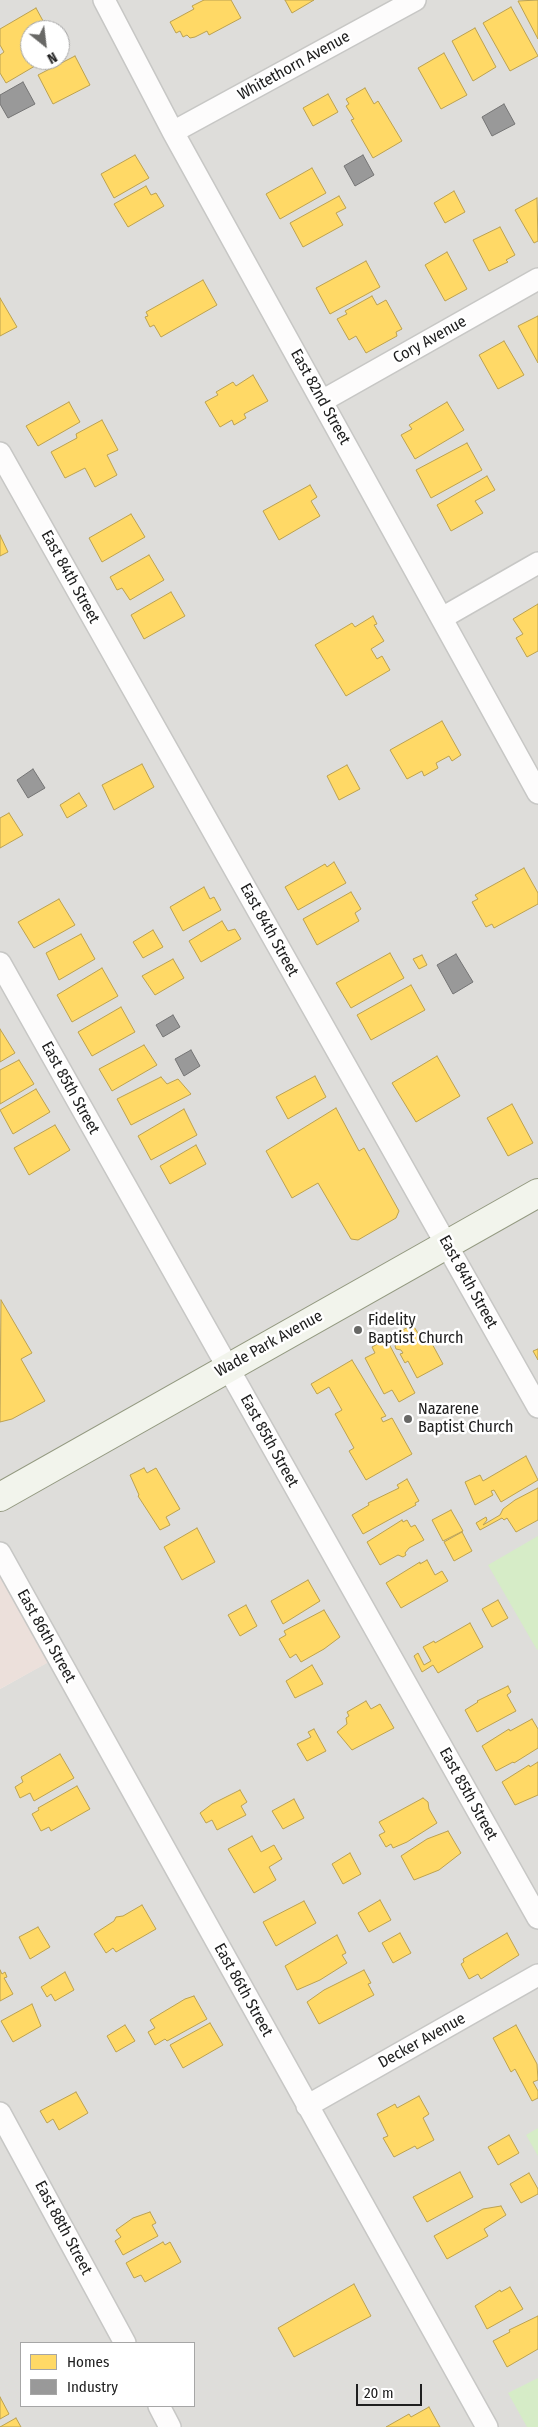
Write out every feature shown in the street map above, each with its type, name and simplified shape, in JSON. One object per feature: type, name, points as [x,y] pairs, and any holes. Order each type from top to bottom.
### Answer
[{"type":"street","name":"East 82nd Street","points":[[104,0],[173,132],[538,793]]},
{"type":"street","name":"Whitethorn Avenue","points":[[173,132],[415,0]]},
{"type":"street","name":"Cory Avenue","points":[[322,401],[538,279]]},
{"type":"street","name":"East 84th Street","points":[[0,453],[538,1407]]},
{"type":"street","points":[[442,618],[538,563]]},
{"type":"street","name":"East 85th Street","points":[[0,963],[538,1918]]},
{"type":"street","name":"Wade Park Avenue","points":[[0,1497],[538,1193]]},
{"type":"street","name":"East 86th Street","points":[[0,1553],[487,2427]]},
{"type":"street","name":"Decker Avenue","points":[[307,2106],[538,1975]]},
{"type":"street","name":"East 88th Street","points":[[0,2113],[124,2342]]},
{"type":"street","points":[[160,2407],[170,2427]]},
{"type":"shaded area","points":[[0,0],[538,0],[538,2427],[0,2427],[0,1689],[57,1657],[0,1553]]},
{"type":"shaded area","points":[[0,1553],[58,1657],[0,1689]]},
{"type":"green space","points":[[538,1536],[538,1649],[537,1650],[488,1565]]},
{"type":"green space","points":[[538,2128],[538,2156],[526,2135]]},
{"type":"green space","points":[[538,2378],[538,2427],[527,2427],[508,2393]]},
{"type":"building: Homes","points":[[204,0],[231,0],[241,18],[209,35],[207,31],[190,38],[187,35],[183,37],[180,31],[176,33],[170,22],[194,9],[192,6]]},
{"type":"building: Homes","points":[[285,0],[314,0],[292,13]]},
{"type":"building: Homes","points":[[538,0],[538,39],[518,1]]},
{"type":"building: Homes","points":[[511,7],[538,56],[510,71],[483,23]]},
{"type":"building: Homes","points":[[36,8],[43,20],[20,20],[20,70],[28,70],[6,83],[0,73],[0,55],[4,52],[0,45],[0,29]]},
{"type":"building: Homes","points":[[475,28],[496,67],[473,81],[452,41]]},
{"type":"building: Homes","points":[[444,53],[467,95],[441,109],[418,68]]},
{"type":"building: Homes","points":[[75,56],[90,85],[53,104],[38,75],[48,70],[70,70],[70,59]]},
{"type":"building: Homes","points":[[365,88],[374,104],[378,101],[402,141],[373,158],[351,120],[354,119],[346,106],[349,104],[346,99]]},
{"type":"building: Homes","points":[[328,94],[338,112],[313,126],[303,108]]},
{"type":"building: Homes","points":[[135,155],[149,178],[114,198],[101,174]]},
{"type":"building: Homes","points":[[312,168],[326,193],[280,219],[266,194]]},
{"type":"building: Homes","points":[[146,186],[151,195],[156,193],[164,206],[128,227],[114,204]]},
{"type":"building: Homes","points":[[454,191],[465,212],[445,223],[434,203]]},
{"type":"building: Homes","points":[[339,196],[346,208],[336,213],[343,225],[303,247],[290,223]]},
{"type":"building: Homes","points":[[537,198],[538,241],[534,243],[515,210]]},
{"type":"building: Homes","points":[[500,227],[515,255],[506,260],[508,262],[489,271],[473,240]]},
{"type":"building: Homes","points":[[447,252],[467,289],[445,301],[425,265]]},
{"type":"building: Homes","points":[[366,261],[380,287],[330,314],[316,288]]},
{"type":"building: Homes","points":[[203,280],[217,305],[161,337],[154,325],[150,327],[145,317],[148,316],[146,312]]},
{"type":"building: Homes","points":[[372,296],[377,305],[386,300],[402,329],[396,332],[397,336],[366,353],[356,336],[349,340],[337,319],[347,314],[345,311]]},
{"type":"building: Homes","points":[[0,298],[17,327],[0,336]]},
{"type":"building: Homes","points":[[538,316],[538,363],[518,326]]},
{"type":"building: Homes","points":[[504,341],[524,375],[498,389],[479,355]]},
{"type":"building: Homes","points":[[253,375],[268,401],[244,414],[246,418],[234,425],[232,420],[220,427],[205,402],[218,395],[216,392],[233,382],[236,386]]},
{"type":"building: Homes","points":[[69,402],[80,422],[38,446],[26,426]]},
{"type":"building: Homes","points":[[447,402],[464,430],[415,459],[401,435],[412,429],[409,425]]},
{"type":"building: Homes","points":[[102,420],[118,450],[107,455],[117,475],[95,487],[85,468],[65,478],[51,452],[77,438],[76,434]]},
{"type":"building: Homes","points":[[467,443],[482,470],[431,498],[416,470]]},
{"type":"building: Homes","points":[[487,476],[495,490],[475,501],[483,513],[451,531],[437,505]]},
{"type":"building: Homes","points":[[310,485],[317,497],[311,501],[320,516],[279,540],[263,511]]},
{"type":"building: Homes","points":[[131,514],[145,537],[102,562],[89,538]]},
{"type":"building: Homes","points":[[0,535],[8,552],[0,556]]},
{"type":"building: Homes","points":[[149,555],[164,580],[130,600],[122,588],[117,590],[110,577]]},
{"type":"building: Homes","points":[[171,592],[185,616],[144,639],[131,615]]},
{"type":"building: Homes","points":[[538,604],[538,651],[527,657],[516,638],[523,634],[513,619]]},
{"type":"building: Homes","points":[[373,616],[377,624],[374,625],[384,641],[371,649],[377,659],[382,656],[390,670],[346,696],[315,645],[352,623],[355,627]]},
{"type":"building: Homes","points":[[442,721],[461,755],[452,761],[449,756],[436,763],[438,768],[424,776],[422,771],[407,779],[390,750]]},
{"type":"building: Homes","points":[[142,764],[154,787],[114,810],[102,785]]},
{"type":"building: Homes","points":[[347,765],[360,789],[339,800],[327,776]]},
{"type":"building: Homes","points":[[79,793],[87,806],[67,818],[60,805]]},
{"type":"building: Homes","points":[[9,813],[23,835],[0,848],[0,818]]},
{"type":"building: Homes","points":[[334,862],[346,883],[298,910],[285,887],[325,864],[327,867]]},
{"type":"building: Homes","points":[[524,868],[538,893],[538,904],[494,928],[492,924],[486,927],[472,902],[478,899],[475,895]]},
{"type":"building: Homes","points":[[204,887],[210,899],[214,897],[221,910],[183,931],[170,907]]},
{"type":"building: Homes","points":[[351,892],[361,909],[355,913],[359,921],[317,945],[303,919]]},
{"type":"building: Homes","points":[[59,899],[75,925],[34,948],[18,922]]},
{"type":"building: Homes","points":[[222,921],[228,931],[235,929],[241,939],[201,962],[189,941]]},
{"type":"building: Homes","points":[[153,930],[163,947],[143,958],[133,942]]},
{"type":"building: Homes","points":[[81,934],[95,959],[59,980],[46,953]]},
{"type":"building: Homes","points":[[390,953],[404,978],[351,1008],[336,983]]},
{"type":"building: Homes","points":[[422,955],[427,965],[419,969],[413,959]]},
{"type":"building: Homes","points":[[173,959],[184,978],[155,995],[142,976]]},
{"type":"building: Homes","points":[[102,968],[118,996],[72,1022],[57,995]]},
{"type":"building: Homes","points":[[411,985],[425,1010],[371,1040],[357,1015]]},
{"type":"building: Homes","points":[[121,1007],[135,1032],[92,1056],[78,1032]]},
{"type":"building: Homes","points":[[0,1029],[15,1053],[0,1062]]},
{"type":"building: Homes","points":[[144,1045],[157,1065],[112,1091],[99,1069]]},
{"type":"building: Homes","points":[[437,1056],[460,1096],[416,1122],[392,1083]]},
{"type":"building: Homes","points":[[19,1060],[34,1084],[0,1104],[0,1070]]},
{"type":"building: Homes","points":[[315,1076],[326,1097],[288,1119],[276,1097]]},
{"type":"building: Homes","points":[[161,1077],[167,1084],[178,1079],[191,1094],[131,1125],[117,1099]]},
{"type":"building: Homes","points":[[36,1089],[50,1112],[13,1134],[0,1110]]},
{"type":"building: Homes","points":[[512,1104],[533,1143],[508,1156],[487,1118]]},
{"type":"building: Homes","points":[[336,1108],[359,1151],[364,1148],[399,1211],[396,1218],[358,1240],[351,1239],[318,1183],[292,1198],[266,1151]]},
{"type":"building: Homes","points":[[184,1109],[197,1135],[151,1160],[138,1136]]},
{"type":"building: Homes","points":[[55,1125],[70,1150],[29,1175],[14,1148]]},
{"type":"building: Homes","points":[[196,1145],[206,1164],[170,1184],[160,1166]]},
{"type":"building: Homes","points":[[1,1300],[32,1353],[21,1359],[45,1401],[12,1419],[0,1422]]},
{"type":"building: Homes","points":[[413,1325],[424,1343],[430,1340],[443,1364],[417,1378],[408,1361],[405,1363],[400,1354],[403,1353],[401,1350],[396,1349],[395,1346],[398,1341],[394,1334]]},
{"type":"building: Homes","points":[[385,1340],[389,1344],[415,1393],[399,1402],[392,1390],[384,1394],[365,1358],[375,1353],[372,1347]]},
{"type":"building: Homes","points":[[538,1349],[538,1360],[533,1351]]},
{"type":"building: Homes","points":[[352,1360],[386,1416],[381,1418],[383,1422],[392,1418],[412,1454],[366,1480],[349,1451],[354,1448],[335,1414],[342,1410],[329,1387],[317,1394],[311,1384]]},
{"type":"building: Homes","points":[[526,1456],[538,1480],[501,1502],[494,1490],[491,1491],[493,1495],[475,1505],[465,1482],[480,1475],[483,1481]]},
{"type":"building: Homes","points":[[144,1468],[147,1473],[156,1468],[180,1509],[166,1517],[170,1525],[160,1530],[138,1496],[130,1475]]},
{"type":"building: Homes","points":[[407,1479],[419,1501],[415,1503],[416,1505],[363,1534],[352,1515],[369,1505],[368,1503],[399,1488],[397,1485]]},
{"type":"building: Homes","points":[[538,1488],[538,1520],[516,1532],[507,1518],[504,1520],[502,1518],[480,1530],[476,1523],[486,1517],[487,1520],[483,1525],[500,1515],[503,1509],[515,1500]]},
{"type":"building: Homes","points":[[451,1510],[463,1531],[443,1541],[432,1520]]},
{"type":"building: Homes","points":[[402,1520],[403,1522],[407,1520],[411,1527],[415,1525],[424,1540],[409,1548],[403,1557],[398,1555],[380,1565],[367,1542]]},
{"type":"building: Homes","points":[[197,1528],[215,1562],[182,1580],[164,1547]]},
{"type":"building: Homes","points":[[462,1532],[472,1551],[454,1561],[444,1542]]},
{"type":"building: Homes","points":[[427,1560],[435,1575],[442,1571],[448,1581],[401,1608],[386,1583],[420,1562],[420,1564]]},
{"type":"building: Homes","points":[[308,1580],[320,1601],[283,1624],[271,1601]]},
{"type":"building: Homes","points":[[498,1600],[508,1618],[492,1627],[482,1609]]},
{"type":"building: Homes","points":[[246,1605],[257,1626],[240,1636],[228,1615]]},
{"type":"building: Homes","points":[[324,1610],[340,1637],[301,1662],[296,1654],[290,1658],[279,1639],[286,1635],[284,1631]]},
{"type":"building: Homes","points":[[470,1623],[483,1647],[438,1673],[433,1665],[422,1672],[414,1656],[418,1653],[424,1665],[431,1661],[423,1647],[434,1641],[435,1643]]},
{"type":"building: Homes","points":[[312,1665],[323,1684],[295,1698],[286,1681]]},
{"type":"building: Homes","points":[[508,1686],[511,1692],[507,1695],[516,1711],[477,1732],[465,1710],[477,1701]]},
{"type":"building: Homes","points":[[366,1701],[371,1709],[380,1704],[394,1728],[352,1750],[337,1732],[347,1724],[346,1718],[349,1716],[347,1712]]},
{"type":"building: Homes","points":[[532,1719],[538,1729],[538,1748],[514,1763],[496,1771],[482,1746],[509,1729],[510,1731]]},
{"type":"building: Homes","points":[[314,1729],[326,1751],[307,1761],[297,1744],[311,1737],[308,1732]]},
{"type":"building: Homes","points":[[60,1754],[74,1778],[34,1801],[30,1793],[20,1798],[15,1787],[23,1782],[21,1777]]},
{"type":"building: Homes","points":[[538,1762],[538,1795],[515,1805],[502,1782],[529,1765],[530,1767]]},
{"type":"building: Homes","points":[[77,1786],[90,1809],[51,1831],[49,1827],[41,1831],[32,1814],[39,1810],[38,1808]]},
{"type":"building: Homes","points":[[240,1790],[247,1802],[241,1806],[246,1815],[217,1830],[212,1820],[206,1823],[200,1813],[212,1804]]},
{"type":"building: Homes","points":[[423,1798],[428,1802],[429,1809],[437,1823],[407,1842],[393,1848],[391,1844],[386,1847],[379,1835],[385,1832],[379,1822]]},
{"type":"building: Homes","points":[[294,1799],[304,1818],[283,1829],[272,1811]]},
{"type":"building: Homes","points":[[448,1831],[461,1853],[439,1870],[414,1880],[401,1856],[427,1839]]},
{"type":"building: Homes","points":[[252,1836],[261,1852],[274,1845],[282,1859],[269,1867],[276,1880],[254,1893],[228,1849]]},
{"type":"building: Homes","points":[[350,1853],[361,1874],[343,1884],[332,1864]]},
{"type":"building: Homes","points":[[380,1900],[391,1920],[369,1932],[358,1913]]},
{"type":"building: Homes","points":[[304,1901],[316,1923],[276,1946],[263,1922]]},
{"type":"building: Homes","points":[[142,1905],[156,1929],[116,1952],[113,1948],[106,1953],[94,1934],[114,1921],[116,1917],[123,1916]]},
{"type":"building: Homes","points":[[38,1927],[50,1947],[30,1959],[19,1937]]},
{"type":"building: Homes","points":[[400,1933],[411,1953],[393,1963],[382,1943]]},
{"type":"building: Homes","points":[[507,1933],[519,1955],[481,1979],[478,1974],[469,1979],[461,1964],[464,1962],[463,1959]]},
{"type":"building: Homes","points":[[337,1935],[346,1953],[342,1955],[347,1963],[320,1980],[297,1990],[285,1966]]},
{"type":"building: Homes","points":[[0,1970],[2,1974],[5,1972],[7,1977],[4,1978],[13,1994],[0,2001]]},
{"type":"building: Homes","points":[[364,1970],[371,1983],[368,1984],[374,1995],[319,2024],[307,2002],[324,1990]]},
{"type":"building: Homes","points":[[65,1972],[74,1990],[55,2001],[51,1994],[47,1997],[41,1987]]},
{"type":"building: Homes","points":[[194,1996],[207,2019],[167,2041],[165,2039],[155,2045],[148,2032],[155,2028],[150,2020],[185,1999]]},
{"type":"building: Homes","points":[[32,2004],[41,2026],[13,2042],[1,2021]]},
{"type":"building: Homes","points":[[210,2023],[223,2045],[183,2068],[170,2045]]},
{"type":"building: Homes","points":[[125,2025],[135,2041],[116,2052],[107,2036]]},
{"type":"building: Homes","points":[[516,2025],[537,2064],[538,2080],[533,2082],[538,2091],[538,2098],[532,2101],[515,2069],[511,2072],[493,2038]]},
{"type":"building: Homes","points":[[76,2092],[88,2113],[59,2130],[53,2119],[47,2123],[40,2111]]},
{"type":"building: Homes","points":[[419,2096],[429,2114],[423,2118],[434,2140],[417,2149],[415,2146],[394,2157],[383,2138],[388,2136],[377,2114],[395,2104],[397,2108]]},
{"type":"building: Homes","points":[[509,2135],[519,2153],[498,2165],[488,2147]]},
{"type":"building: Homes","points":[[460,2172],[473,2197],[427,2222],[413,2197]]},
{"type":"building: Homes","points":[[529,2173],[538,2189],[538,2194],[521,2203],[510,2184]]},
{"type":"building: Homes","points":[[501,2206],[506,2215],[484,2229],[488,2236],[447,2259],[434,2236],[483,2209]]},
{"type":"building: Homes","points":[[150,2212],[156,2223],[152,2225],[158,2236],[123,2255],[115,2241],[121,2237],[116,2230],[133,2218]]},
{"type":"building: Homes","points":[[163,2242],[165,2245],[170,2242],[181,2262],[145,2282],[141,2275],[134,2278],[126,2263]]},
{"type":"building: Homes","points":[[354,2284],[371,2316],[294,2357],[278,2328]]},
{"type":"building: Homes","points":[[510,2287],[523,2309],[487,2329],[475,2306],[500,2290],[501,2292]]},
{"type":"building: Homes","points":[[538,2316],[538,2349],[507,2367],[493,2341],[510,2332],[509,2330]]},
{"type":"building: Homes","points":[[0,2397],[9,2414],[0,2419]]},
{"type":"building: Homes","points":[[429,2407],[440,2427],[386,2427],[409,2414],[411,2417]]},
{"type":"building: Homes","points":[[16,2418],[21,2427],[0,2427]]},
{"type":"building: Industry","points":[[23,82],[35,104],[8,118],[0,104],[0,95]]},
{"type":"building: Industry","points":[[504,104],[515,124],[492,136],[482,117]]},
{"type":"building: Industry","points":[[363,155],[374,175],[355,186],[344,166]]},
{"type":"building: Industry","points":[[33,769],[45,788],[28,798],[17,780]]},
{"type":"building: Industry","points":[[456,954],[473,982],[453,994],[437,965]]},
{"type":"building: Industry","points":[[173,1015],[180,1027],[163,1037],[156,1025]]},
{"type":"building: Industry","points":[[191,1050],[200,1066],[184,1076],[175,1059]]},
{"type":"place","name":"Fidelity Baptist Church","points":[[358,1330]]},
{"type":"place","name":"Nazarene Baptist Church","points":[[408,1419]]}]
